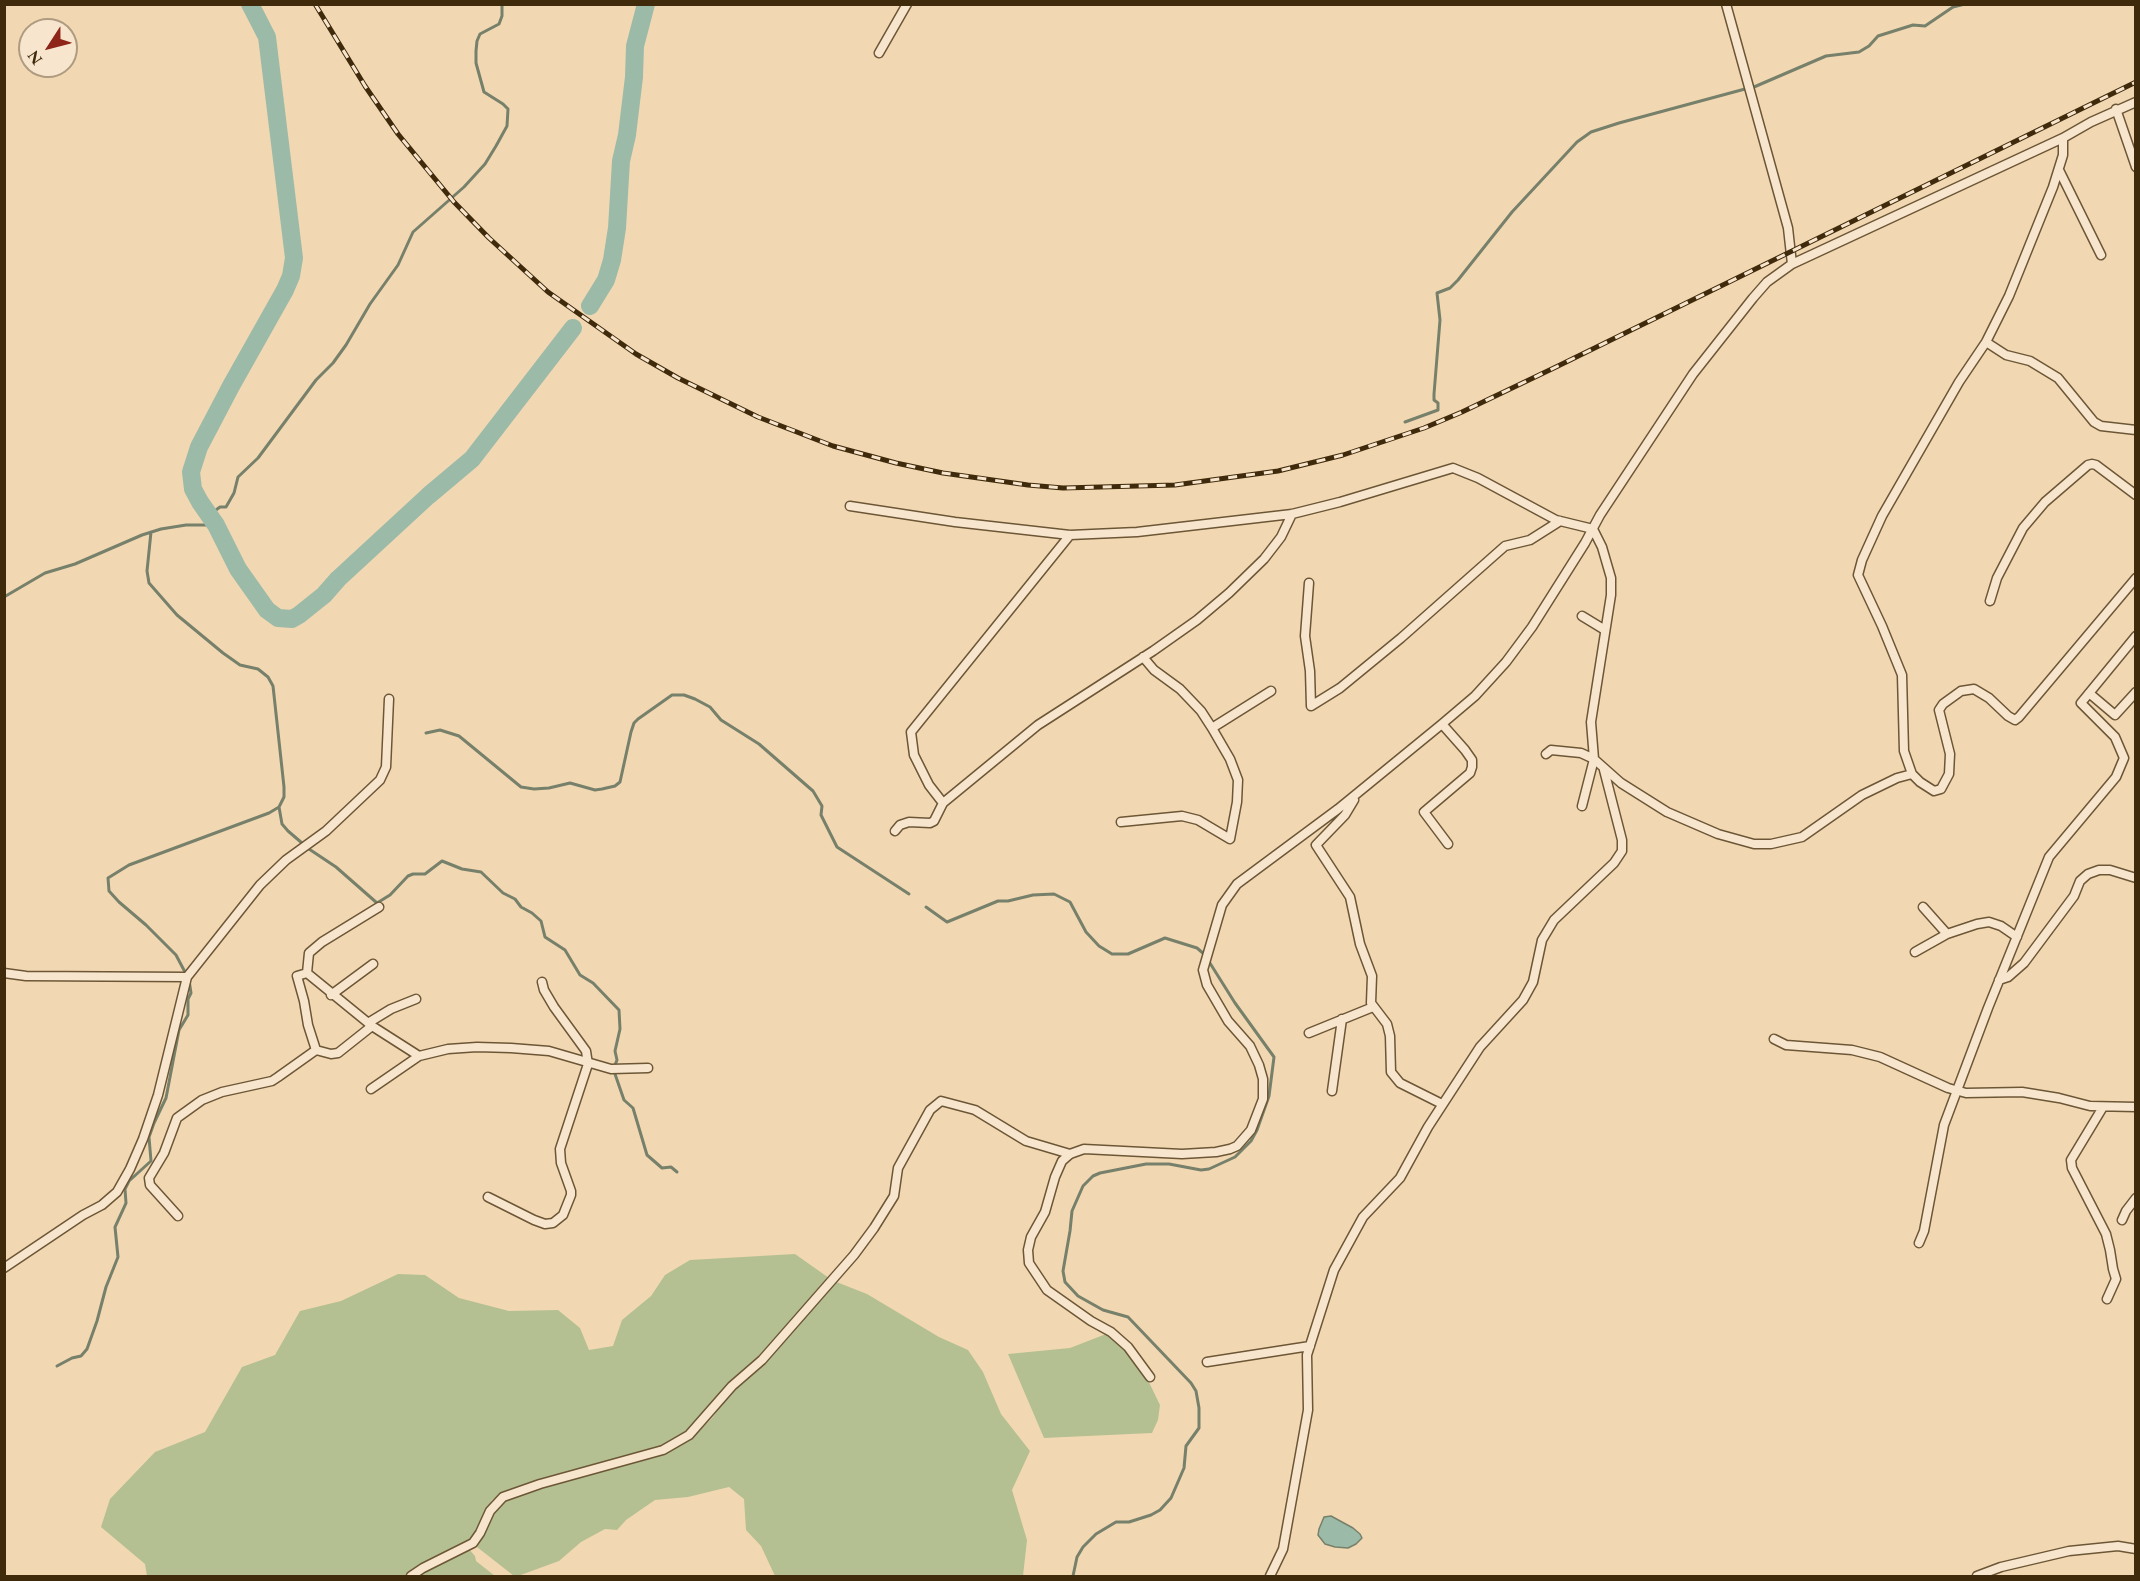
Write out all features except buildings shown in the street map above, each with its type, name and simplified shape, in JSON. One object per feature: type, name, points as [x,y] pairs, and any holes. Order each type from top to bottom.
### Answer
[{"type":"street","points":[[879,53],[907,4]]},
{"type":"street","points":[[1726,4],[1788,228],[1792,264]]},
{"type":"street","points":[[1150,1377],[1128,1347],[1111,1332],[1091,1322],[1047,1290],[1029,1263],[1028,1250],[1031,1237],[1044,1212],[1062,1161],[1070,1154],[1084,1149],[1182,1154],[1216,1152],[1237,1146],[1247,1135],[1258,1116],[1263,1099],[1260,1065],[1250,1046],[1228,1021],[1207,985],[1203,970],[1222,905],[1237,884],[1359,792],[1442,724],[1475,696],[1506,662],[1532,627],[1693,374],[1767,282],[1792,264],[2063,138],[2116,109],[2136,102]]},
{"type":"street","points":[[2116,109],[2136,167]]},
{"type":"street","points":[[2063,138],[2063,155],[2027,254],[1986,342],[1959,382],[1882,516],[1862,560],[1858,575],[1902,675],[1903,743],[1912,774],[1934,791],[1941,789],[1945,783],[1949,774],[1950,754],[1940,710],[1952,696],[1961,691],[1974,689],[1989,698],[2008,717],[2015,720],[2136,579]]},
{"type":"street","points":[[2058,170],[2101,255]]},
{"type":"street","points":[[1986,342],[2007,355],[2030,361],[2058,378],[2094,422],[2100,426],[2136,430]]},
{"type":"street","points":[[1990,601],[1997,578],[2023,528],[2045,502],[2088,465],[2096,465],[2136,495]]},
{"type":"street","points":[[850,506],[955,522],[1070,535],[1137,532],[1292,514],[1453,468],[1478,478],[1560,521],[1593,529],[1602,547],[1611,578],[1611,596],[1591,722],[1594,759],[1582,806]]},
{"type":"street","points":[[895,831],[900,825],[909,822],[930,823],[934,821],[943,803],[1038,725],[1197,620],[1264,559],[1281,537],[1292,514]]},
{"type":"street","points":[[1309,583],[1305,636],[1310,671],[1311,706],[1349,681],[1505,546],[1530,540],[1560,521]]},
{"type":"street","points":[[943,803],[929,785],[914,754],[911,732],[1070,535]]},
{"type":"street","points":[[1582,616],[1605,630]]},
{"type":"street","points":[[1919,1243],[1924,1232],[1944,1125],[1999,980],[2049,858],[2116,777],[2124,758],[2115,737],[2081,703],[2136,636]]},
{"type":"street","points":[[1121,822],[1182,816],[1198,820],[1230,839],[1237,802],[1238,780],[1230,759],[1201,711],[1180,689],[1154,670],[1143,657]]},
{"type":"street","points":[[1212,728],[1271,691]]},
{"type":"street","points":[[2089,693],[2115,715],[2136,692]]},
{"type":"street","points":[[4,1268],[83,1215],[102,1205],[117,1192],[130,1170],[154,1106],[187,977],[260,885],[286,860],[350,808],[384,774],[389,699]]},
{"type":"street","points":[[1442,724],[1472,760],[1470,773],[1424,812],[1448,844]]},
{"type":"street","points":[[1546,754],[1551,750],[1581,753],[1594,759],[1604,770],[1666,812],[1718,834],[1754,843],[1771,844],[1802,837],[1862,795],[1888,782],[1912,774]]},
{"type":"street","points":[[1270,1576],[1283,1549],[1298,1471],[1308,1410],[1307,1355],[1334,1270],[1363,1217],[1400,1178],[1442,1104],[1480,1047],[1523,1000],[1533,982],[1542,940],[1554,920],[1614,863],[1622,851],[1623,840],[1604,770]]},
{"type":"street","points":[[1359,792],[1345,814],[1316,845],[1350,897],[1360,944],[1372,975],[1371,1003],[1387,1024],[1390,1036],[1391,1072],[1400,1083],[1442,1104]]},
{"type":"street","points":[[1999,980],[2008,977],[2024,963],[2074,896],[2080,881],[2088,874],[2099,870],[2110,870],[2136,878]]},
{"type":"street","points":[[307,973],[309,953],[322,942],[379,907]]},
{"type":"street","points":[[1923,907],[1947,934]]},
{"type":"street","points":[[1915,952],[1947,934],[1989,922],[2001,926],[2017,937]]},
{"type":"street","points":[[331,995],[373,964]]},
{"type":"street","points":[[307,973],[370,1025],[419,1056]]},
{"type":"street","points":[[307,973],[297,976],[316,1050]]},
{"type":"street","points":[[4,974],[187,977]]},
{"type":"street","points":[[488,1197],[545,1224],[553,1223],[563,1215],[571,1191],[561,1163],[560,1149],[588,1064],[586,1051],[554,1006],[542,982]]},
{"type":"street","points":[[316,1050],[331,1054],[338,1053],[391,1009],[416,999]]},
{"type":"street","points":[[1309,1033],[1373,1007]]},
{"type":"street","points":[[1332,1091],[1342,1019]]},
{"type":"street","points":[[1774,1039],[1786,1045],[1852,1050],[1880,1057],[1956,1091],[1966,1093],[2022,1092],[2103,1107],[2136,1107]]},
{"type":"street","points":[[372,1089],[419,1056],[448,1049],[477,1047],[549,1051],[611,1069],[648,1068]]},
{"type":"street","points":[[178,1216],[150,1185],[149,1178],[164,1153],[177,1118],[202,1100],[222,1092],[272,1081],[316,1050]]},
{"type":"street","points":[[411,1576],[472,1544],[490,1511],[503,1497],[540,1484],[663,1450],[689,1435],[732,1386],[762,1360],[854,1255],[888,1207],[894,1196],[898,1168],[930,1110],[940,1101],[975,1110],[1026,1141],[1070,1154]]},
{"type":"street","points":[[2103,1107],[2071,1160],[2072,1168],[2106,1234],[2116,1279],[2107,1299]]},
{"type":"street","points":[[2122,1220],[2136,1198]]},
{"type":"street","points":[[1207,1362],[1310,1346]]},
{"type":"street","points":[[1977,1576],[2001,1567],[2069,1551],[2118,1546],[2136,1549]]},
{"type":"green space","points":[[795,1254],[829,1278],[757,1361],[686,1434],[664,1447],[500,1495],[492,1500],[468,1548],[476,1561],[495,1576],[147,1576],[145,1564],[101,1527],[110,1499],[155,1452],[205,1432],[242,1367],[275,1355],[300,1311],[341,1301],[398,1274],[425,1275],[459,1298],[509,1311],[558,1310],[580,1328],[589,1350],[613,1346],[622,1320],[651,1296],[665,1275],[690,1260]]},
{"type":"green space","points":[[834,1281],[867,1294],[939,1337],[968,1350],[983,1372],[1001,1414],[1030,1451],[1012,1490],[1027,1540],[1023,1576],[775,1576],[761,1546],[746,1530],[744,1499],[729,1487],[688,1497],[655,1500],[626,1520],[617,1530],[605,1529],[581,1542],[559,1561],[518,1576],[514,1576],[477,1547],[483,1537],[491,1512],[503,1500],[671,1450],[693,1437],[713,1417],[731,1390]]},
{"type":"green space","points":[[1106,1334],[1122,1344],[1146,1376],[1160,1405],[1158,1420],[1152,1433],[1044,1438],[1008,1354],[1070,1348]]},
{"type":"shaded area","points":[[1331,1516],[1353,1528],[1362,1538],[1348,1548],[1325,1544],[1318,1535],[1319,1529],[1324,1517]]},
{"type":"waterway","points":[[250,4],[267,37],[294,258],[291,276],[285,290],[199,447],[191,472],[193,489],[200,502],[216,525],[238,569],[267,610],[278,618],[292,619],[299,615],[324,595],[338,579],[428,496],[472,459],[573,328]]},
{"type":"waterway","points":[[209,515],[220,507],[226,507],[234,493],[238,477],[258,458],[316,380],[333,363],[346,345],[370,304],[398,265],[413,232],[464,187],[485,164],[496,146],[507,126],[508,109],[484,92],[476,63],[476,51],[480,34],[499,24],[502,4]]},
{"type":"waterway","points":[[590,306],[606,280],[612,260],[617,228],[621,161],[627,135],[634,77],[635,46],[646,4]]},
{"type":"waterway","points":[[1754,87],[1826,56],[1859,52],[1869,46],[1878,36],[1913,25],[1925,26],[1953,7],[1965,4]]},
{"type":"waterway","points":[[1405,422],[1438,410],[1438,403],[1434,400],[1440,320],[1437,293],[1450,288],[1458,280],[1512,212],[1577,142],[1591,132],[1619,123],[1745,89]]},
{"type":"waterway","points":[[4,597],[45,573],[75,564],[142,535],[186,525],[216,525]]},
{"type":"waterway","points":[[151,532],[147,571],[149,583],[177,615],[240,665],[258,669],[268,677],[273,686],[284,787],[284,797],[279,807],[269,813],[129,865],[108,878],[109,891],[176,955],[186,974]]},
{"type":"waterway","points":[[426,733],[440,730],[459,736],[521,787],[549,788],[570,783],[595,790],[602,789],[615,786],[620,782],[634,723],[672,695],[684,695],[710,707],[721,720],[759,744],[813,791],[822,806],[821,815],[837,847],[909,894]]},
{"type":"waterway","points":[[279,807],[282,824],[288,831],[336,867],[377,903],[390,895],[408,876],[425,874],[442,861],[462,869],[481,872],[503,893],[515,899],[521,907],[541,921],[545,937],[565,950],[580,975],[593,983],[619,1010],[620,1029],[615,1051],[617,1060],[615,1065]]},
{"type":"waterway","points":[[926,907],[947,922],[998,901],[1054,894],[1070,902],[1086,932],[1099,946],[1112,954],[1128,954],[1165,938],[1197,948],[1204,954]]},
{"type":"waterway","points":[[1073,1576],[1077,1557],[1096,1534],[1116,1522],[1129,1522],[1151,1515],[1160,1510],[1171,1498],[1184,1468],[1186,1446],[1199,1428],[1196,1391],[1191,1383],[1128,1317],[1103,1310],[1078,1296],[1065,1282],[1063,1271],[1072,1211],[1083,1186],[1093,1176],[1146,1164],[1169,1164],[1201,1170],[1209,1169],[1235,1157],[1251,1141],[1257,1130],[1269,1096],[1274,1057],[1235,1003],[1208,960]]},
{"type":"waterway","points":[[57,1366],[81,1356],[87,1349],[97,1321],[106,1287],[118,1257],[115,1227],[126,1203],[125,1189],[129,1181],[151,1161],[149,1137],[166,1098],[179,1030],[188,1015],[188,999],[191,993],[189,980]]},
{"type":"waterway","points":[[615,1074],[624,1100],[633,1108],[647,1155],[662,1168],[671,1167],[677,1172]]},
{"type":"railway","points":[[315,4],[365,86],[398,134],[454,202],[548,292],[636,354],[678,378],[758,417],[833,446],[943,473],[1063,488],[1175,485],[1278,471],[1343,455],[1424,428],[1558,366],[2136,82]]}]
